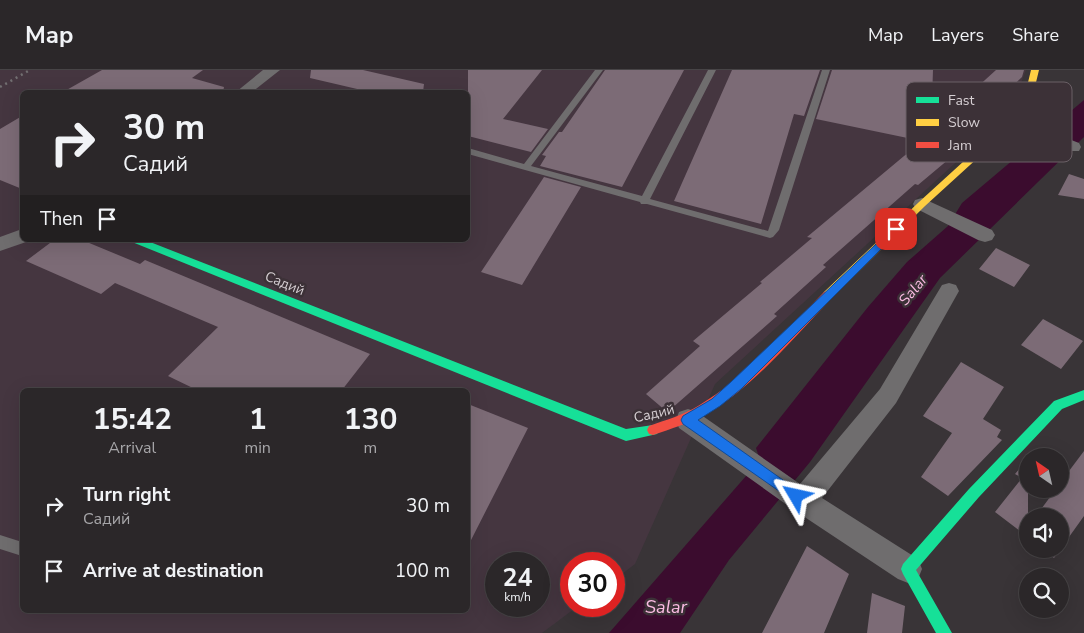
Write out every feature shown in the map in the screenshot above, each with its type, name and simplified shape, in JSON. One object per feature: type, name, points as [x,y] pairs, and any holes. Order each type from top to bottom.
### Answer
[{"type":"street","points":[[248,90],[273,70]]},
{"type":"street","name":"Садий","points":[[140,242],[626,435],[662,429],[688,420],[716,403],[968,162]]},
{"type":"street","points":[[922,204],[985,235]]},
{"type":"street","points":[[0,244],[20,237]]},
{"type":"street","points":[[800,499],[888,396],[949,291]]},
{"type":"street","points":[[908,569],[974,493],[1058,405],[1084,395]]},
{"type":"street","points":[[688,420],[800,499],[908,569],[944,633]]},
{"type":"lane","points":[[526,167],[599,70]]},
{"type":"lane","points":[[644,202],[712,70]]},
{"type":"lane","points":[[470,152],[644,202],[770,235],[774,230],[826,70]]},
{"type":"lane","points":[[0,542],[20,548]]},
{"type":"shaded area","points":[[0,70],[1026,70],[1021,82],[906,82],[906,162],[956,162],[715,384],[635,564],[625,572],[625,552],[560,552],[560,617],[563,617],[542,633],[0,633]]},
{"type":"water","name":"Salar","points":[[1084,100],[1084,137],[1072,149],[1072,110]]},
{"type":"water","name":"Salar","points":[[1011,162],[1058,162],[940,278],[810,462],[729,560],[680,633],[609,633],[625,617],[625,615],[760,460],[756,448],[868,307],[907,262],[948,226],[962,203]]},
{"type":"building","points":[[102,70],[203,70],[192,78],[224,87],[223,90],[67,90]]},
{"type":"building","points":[[311,70],[363,70],[424,84],[423,90],[361,90],[310,78]]},
{"type":"building","points":[[468,70],[542,70],[503,119],[548,129],[531,152],[470,137],[470,90],[468,90]]},
{"type":"building","points":[[605,70],[684,70],[622,187],[540,166],[546,156],[542,155],[559,132],[562,132]]},
{"type":"building","points":[[732,70],[820,70],[804,116],[794,114],[761,224],[674,201]]},
{"type":"building","points":[[832,70],[933,70],[933,82],[906,82],[906,138],[816,119]]},
{"type":"building","points":[[996,70],[1024,70],[1022,77],[1017,82],[983,82]]},
{"type":"building","points":[[20,117],[20,188],[0,180],[0,129]]},
{"type":"building","points":[[906,154],[906,162],[945,162],[918,185],[915,184],[823,265],[826,267],[774,314],[777,316],[671,409],[666,411],[646,394],[700,346],[693,341],[812,238],[807,237]]},
{"type":"building","points":[[1069,174],[1084,179],[1084,199],[1058,195]]},
{"type":"building","points":[[544,177],[581,187],[522,285],[481,272]]},
{"type":"building","points":[[51,242],[87,242],[140,264],[145,260],[370,354],[344,388],[193,388],[168,376],[218,327],[115,283],[101,294],[26,261]]},
{"type":"building","points":[[996,248],[1030,265],[1014,287],[979,269]]},
{"type":"building","points":[[1043,319],[1083,341],[1061,369],[1021,345]]},
{"type":"building","points":[[961,362],[1004,387],[983,419],[1001,430],[997,437],[1002,440],[948,496],[921,477],[952,433],[923,416]]},
{"type":"building","points":[[470,405],[528,428],[470,542]]},
{"type":"building","points":[[1084,451],[1084,516],[1069,537],[1069,508],[1042,508],[1049,498],[1069,498],[1069,471]]},
{"type":"building","points":[[1019,482],[1019,498],[1028,498],[1028,508],[1019,508],[1019,530],[995,512]]},
{"type":"building","points":[[807,546],[849,574],[824,633],[762,633]]},
{"type":"building","points":[[872,593],[905,606],[902,633],[867,633]]},
{"type":"railway","points":[[0,87],[30,70]]},
{"type":"traffic: fast","points":[[140,242],[626,435],[653,430]]},
{"type":"traffic: fast","points":[[944,633],[908,569],[974,493],[1058,405],[1084,395]]},
{"type":"traffic: slow","points":[[1032,82],[1035,70]]},
{"type":"traffic: slow","points":[[828,295],[968,162]]},
{"type":"traffic: jam","points":[[653,430],[679,422],[703,409],[726,393],[770,355],[828,295]]},
{"type":"route","points":[[796,496],[688,420],[716,403],[736,385],[896,229]]}]
